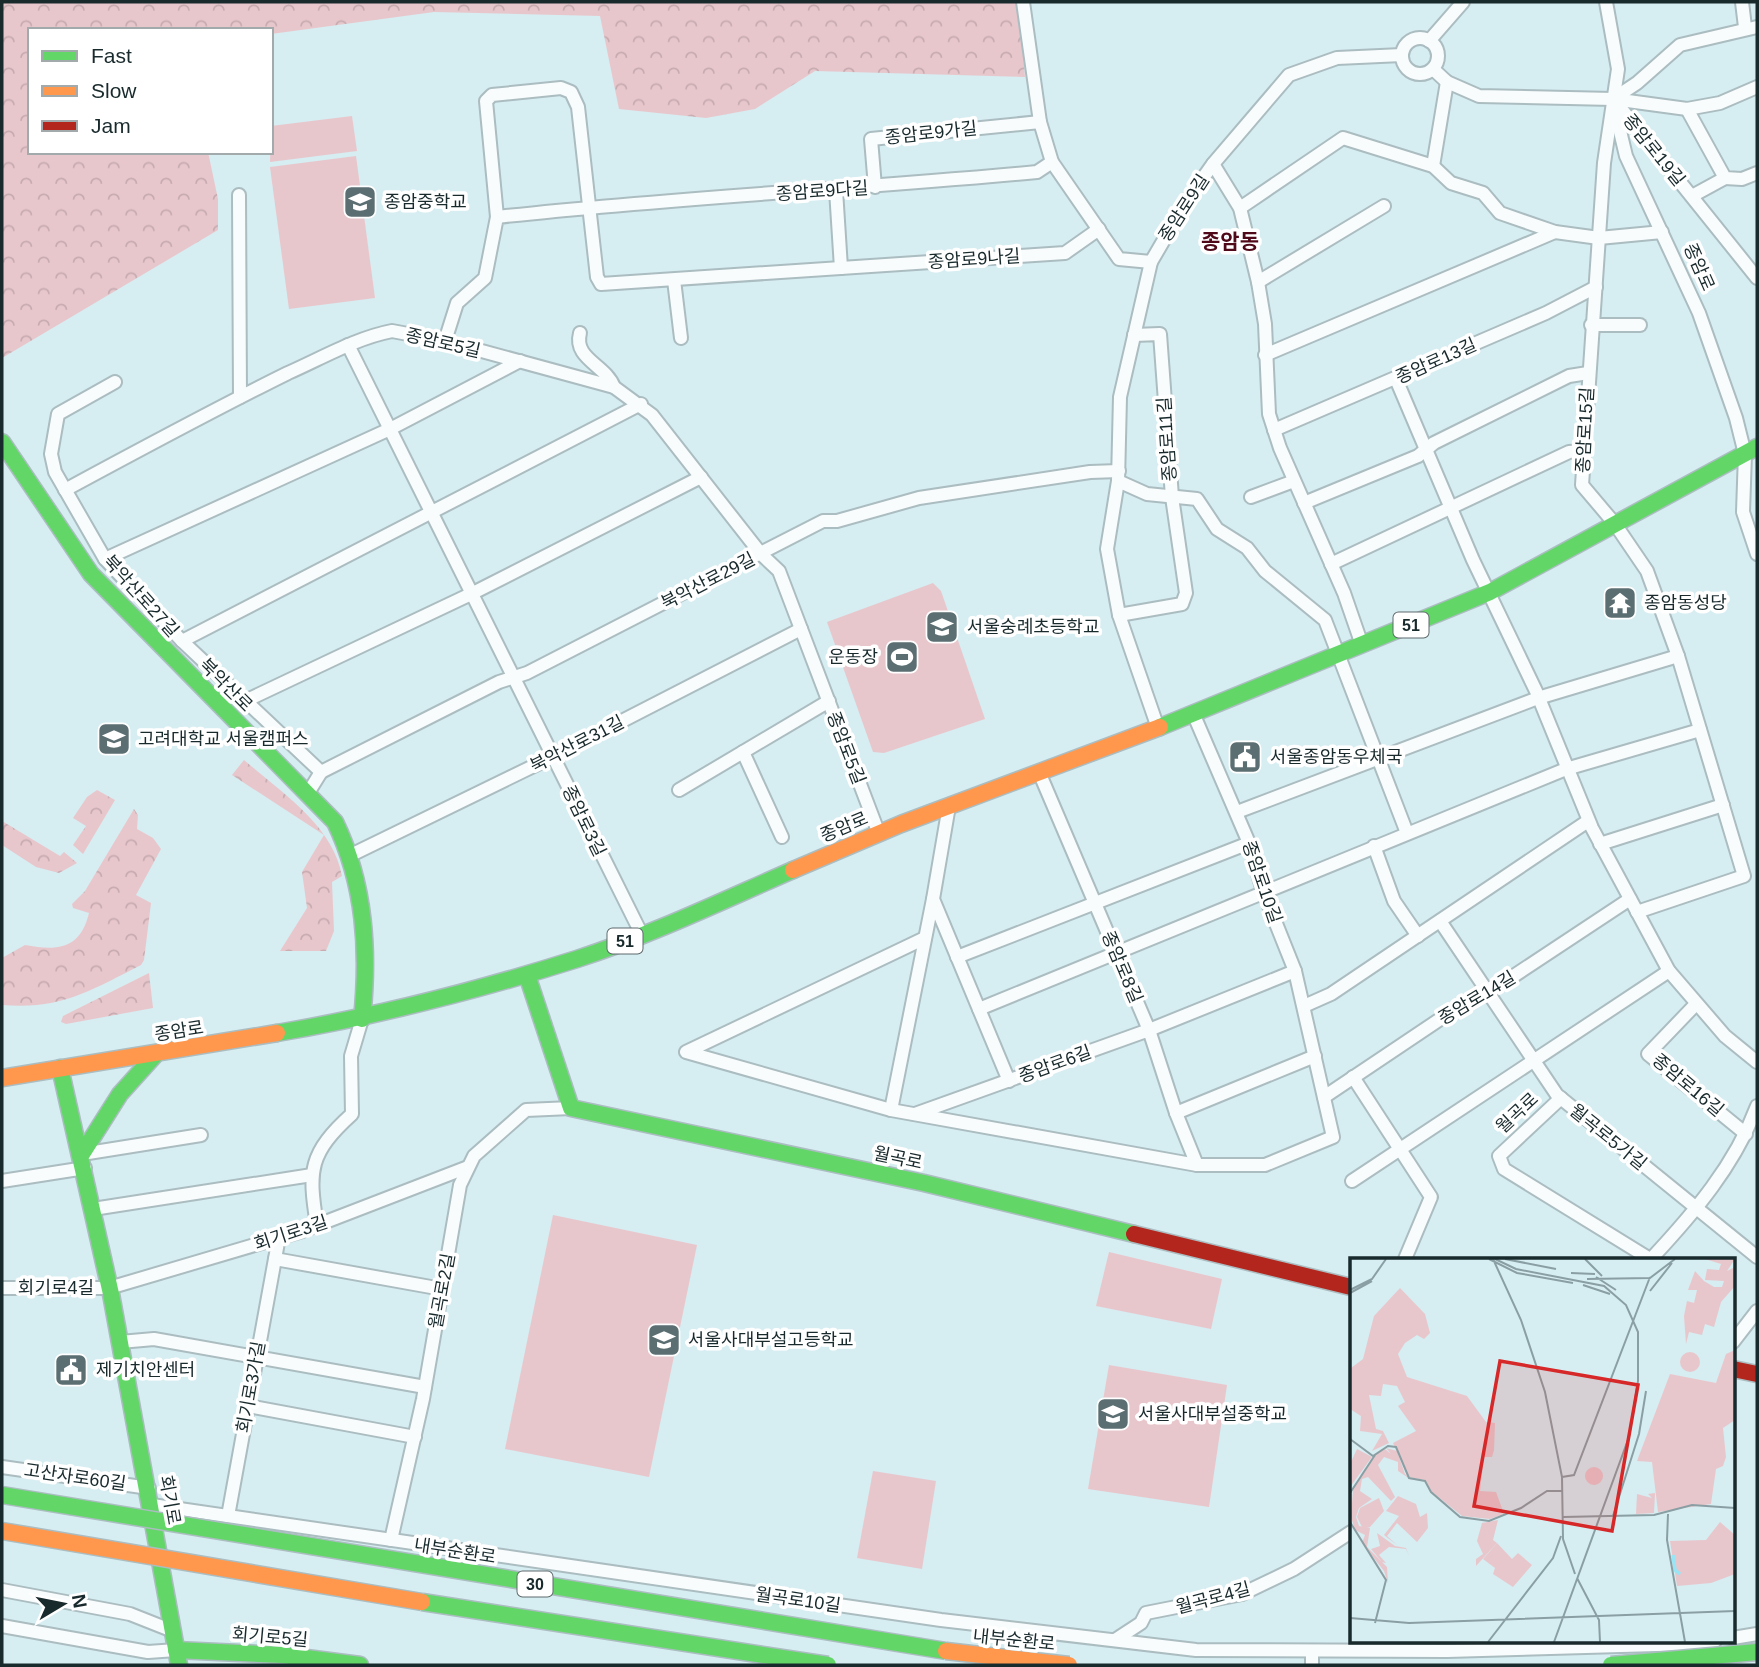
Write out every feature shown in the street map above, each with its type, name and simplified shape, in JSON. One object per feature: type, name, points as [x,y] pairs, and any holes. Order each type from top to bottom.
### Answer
[{"type":"main road","name":"북악산로","points":[[2,442],[72,550],[92,574],[335,822],[351,855],[368,963],[362,1019]]},
{"type":"main road","name":"종암로","points":[[2,1078],[156,1055],[362,1019],[527,975],[642,935],[879,834],[1158,727],[1490,592],[1751,450]]},
{"type":"main road","points":[[527,975],[570,1108]]},
{"type":"main road","points":[[83,1161],[120,1094],[156,1055]]},
{"type":"main road","name":"회기로","points":[[60,1068],[83,1161],[120,1342],[178,1657]]},
{"type":"main road","name":"월곡로","points":[[570,1108],[924,1184],[1350,1287]]},
{"type":"main road","points":[[1734,1369],[1757,1374]]},
{"type":"main road","name":"내부순환로","points":[[2,1495],[987,1658],[1069,1665]]},
{"type":"main road","name":"30","points":[[2,1531],[561,1625],[828,1665]]},
{"type":"main road","points":[[1611,1665],[1757,1652]]},
{"type":"main road","name":"회기로5길","points":[[178,1657],[283,1655],[360,1665]]},
{"type":"street","points":[[1023,2],[1040,122],[1052,162],[1119,259],[1151,262]]},
{"type":"street","points":[[1429,41],[1463,2]]},
{"type":"street","name":"종암로19길","points":[[1606,2],[1618,69],[1613,99],[1757,278]]},
{"type":"street","points":[[1613,99],[1637,83],[1680,45],[1751,27],[1742,2]]},
{"type":"street","points":[[1429,41],[1411,40],[1402,55],[1405,67],[1415,74],[1433,69]]},
{"type":"street","points":[[1429,41],[1438,54],[1433,69]]},
{"type":"street","name":"종암로9길","points":[[1158,727],[1119,615],[1107,549],[1119,476],[1120,397],[1151,262],[1186,202],[1213,164],[1290,75],[1337,58],[1402,55]]},
{"type":"street","points":[[1433,69],[1447,82],[1479,96],[1613,99],[1687,109],[1720,103],[1757,87]]},
{"type":"street","points":[[1433,166],[1447,82]]},
{"type":"street","points":[[444,341],[457,303],[485,278],[497,217],[485,110],[486,101],[492,95],[561,88],[571,92],[578,107],[589,207]]},
{"type":"street","name":"종암로","points":[[1613,99],[1626,156],[1699,313],[1736,418],[1751,450]]},
{"type":"street","name":"종암로15길","points":[[1613,99],[1604,163],[1582,451],[1582,485],[1615,524]]},
{"type":"street","points":[[1687,109],[1726,178]]},
{"type":"street","name":"종암로9가길","points":[[875,187],[871,139],[1040,122]]},
{"type":"street","points":[[1240,208],[1343,138],[1433,166],[1451,183],[1483,193],[1500,214],[1555,232],[1599,237],[1662,232]]},
{"type":"street","name":"종암로9다길","points":[[497,217],[589,207],[875,187],[1037,172],[1052,162]]},
{"type":"street","points":[[1213,164],[1240,208],[1258,282],[1265,324],[1269,414],[1362,645]]},
{"type":"street","points":[[1692,196],[1726,178],[1742,179],[1757,173]]},
{"type":"street","points":[[836,190],[841,268]]},
{"type":"street","points":[[239,195],[240,397]]},
{"type":"street","points":[[1258,282],[1384,206]]},
{"type":"street","name":"종암로9나길","points":[[589,207],[598,282],[674,280],[1065,253],[1099,229]]},
{"type":"street","points":[[1265,355],[1555,232]]},
{"type":"street","points":[[674,280],[681,338]]},
{"type":"street","name":"종암로13길","points":[[1274,430],[1546,313],[1596,287]]},
{"type":"street","points":[[1591,325],[1640,325]]},
{"type":"street","name":"종암로5길","points":[[65,490],[240,397],[348,345],[392,331],[444,341],[614,387],[641,404],[761,554],[779,571],[879,834]]},
{"type":"street","name":"종암로5길","points":[[580,333],[577,344],[579,350],[608,375],[614,387]]},
{"type":"street","name":"종암로11길","points":[[1135,335],[1160,334],[1172,497],[1197,499],[1217,529],[1247,548],[1265,571],[1325,620],[1337,655]]},
{"type":"street","name":"종암로3길","points":[[348,345],[642,935]]},
{"type":"street","points":[[105,559],[390,429],[520,361]]},
{"type":"street","points":[[1304,503],[1418,456],[1569,376],[1588,373]]},
{"type":"street","points":[[1396,379],[1600,844],[1669,971],[1724,1036],[1757,1062]]},
{"type":"street","name":"북악산로27길","points":[[115,382],[58,414],[52,462],[65,490],[105,559],[182,641],[321,772]]},
{"type":"street","points":[[182,641],[641,404]]},
{"type":"street","points":[[1751,450],[1743,512],[1757,554]]},
{"type":"street","points":[[1331,564],[1569,452],[1582,451]]},
{"type":"street","name":"북악산로29길","points":[[321,772],[499,682],[513,679],[823,522],[837,521],[919,498],[1090,472],[1119,476]]},
{"type":"street","points":[[1119,476],[1147,494],[1172,497],[1186,593],[1181,604],[1119,615]]},
{"type":"street","points":[[245,701],[471,594],[701,477]]},
{"type":"street","points":[[1251,497],[1294,481]]},
{"type":"street","points":[[1615,524],[1647,571],[1678,656],[1744,877],[1637,912]]},
{"type":"street","name":"북악산로31길","points":[[351,855],[552,757],[801,629]]},
{"type":"street","points":[[1337,655],[1407,833]]},
{"type":"street","points":[[1237,813],[1538,698],[1678,656]]},
{"type":"street","name":"종암로5길","points":[[679,790],[829,701]]},
{"type":"street","name":"종암로10길","points":[[1193,713],[1249,843],[1263,891],[1295,971],[1333,1137],[1265,1165],[1197,1165]]},
{"type":"street","points":[[979,1009],[1566,769],[1700,730]]},
{"type":"street","points":[[743,752],[782,837]]},
{"type":"street","points":[[308,793],[321,772]]},
{"type":"street","name":"종암로8길","points":[[1039,772],[1149,1030],[1176,1113],[1197,1165]]},
{"type":"street","points":[[1600,844],[1723,805]]},
{"type":"street","points":[[891,1110],[949,806]]},
{"type":"street","points":[[1304,1006],[1331,994],[1588,821]]},
{"type":"street","points":[[957,957],[1249,843]]},
{"type":"street","points":[[1374,846],[1394,901],[1418,936]]},
{"type":"street","name":"종암로6길","points":[[933,899],[1009,1081],[1149,1030],[1295,971]]},
{"type":"street","name":"종암로14길","points":[[1324,1097],[1485,989],[1496,987],[1630,899]]},
{"type":"street","name":"월곡로5가길","points":[[1440,921],[1532,1060],[1561,1098],[1757,1257]]},
{"type":"street","points":[[925,938],[686,1052],[891,1110],[1197,1165]]},
{"type":"street","points":[[1352,1181],[1669,971]]},
{"type":"street","name":"종암로16길","points":[[1696,1004],[1648,1054],[1746,1134]]},
{"type":"street","points":[[317,1225],[310,1186],[315,1158],[332,1132],[352,1114],[351,1056],[362,1019]]},
{"type":"street","points":[[1176,1113],[1315,1056]]},
{"type":"street","points":[[1353,1077],[1432,1197],[1405,1258]]},
{"type":"street","points":[[914,1115],[1009,1081]]},
{"type":"street","name":"월곡로","points":[[1561,1098],[1499,1156],[1504,1169],[1649,1258]]},
{"type":"street","points":[[1652,1258],[1698,1209],[1746,1134],[1757,1105]]},
{"type":"street","name":"월곡로2길","points":[[391,1540],[425,1387],[460,1185],[474,1156],[526,1110],[570,1108]]},
{"type":"street","points":[[2,1181],[201,1135]]},
{"type":"street","name":"회기로3길","points":[[109,1288],[317,1225],[468,1167]]},
{"type":"street","points":[[93,1209],[312,1175]]},
{"type":"street","name":"회기로3가길","points":[[228,1516],[279,1237]]},
{"type":"street","points":[[275,1259],[442,1289]]},
{"type":"street","name":"회기로4길","points":[[2,1288],[109,1288]]},
{"type":"street","points":[[1734,1341],[1757,1311]]},
{"type":"street","points":[[120,1342],[150,1338],[425,1387]]},
{"type":"street","points":[[248,1406],[415,1437]]},
{"type":"street","name":"고산자로60길","points":[[2,1467],[149,1488]]},
{"type":"street","name":"월곡로10길","points":[[152,1505],[941,1620],[1196,1650],[1312,1651],[1707,1642]]},
{"type":"street","name":"월곡로4길","points":[[1115,1640],[1141,1623],[1146,1613],[1242,1594],[1294,1569],[1350,1533]]},
{"type":"street","points":[[2,1590],[130,1614],[173,1632]]},
{"type":"street","points":[[2,1626],[178,1657]]},
{"type":"street","points":[[1734,1638],[1757,1634]]},
{"type":"street","points":[[1692,1644],[1695,1665]]},
{"type":"street","points":[[1312,1651],[1312,1665]]},
{"type":"green space","points":[[2,2],[1019,2],[1025,77],[815,71],[755,109],[706,118],[619,109],[600,16],[434,12],[273,34],[273,28],[28,28],[28,154],[208,154],[218,199],[218,230],[2,358]]},
{"type":"green space","points":[[352,116],[357,151],[270,162],[270,154],[273,154],[273,126]]},
{"type":"green space","points":[[356,156],[375,298],[289,309],[270,167]]},
{"type":"green space","name":"운동장","points":[[933,583],[941,591],[985,719],[884,753],[873,752],[827,622]]},
{"type":"green space","points":[[244,760],[304,811],[324,835],[232,775]]},
{"type":"green space","points":[[97,790],[115,800],[83,854],[73,845],[86,826],[73,818],[87,797]]},
{"type":"green space","points":[[134,809],[138,815],[137,829],[153,838],[161,849],[136,895],[151,903],[144,960],[141,965],[74,997],[41,1005],[2,1005],[2,958],[25,945],[47,948],[66,945],[80,934],[89,913],[73,908],[72,904],[85,891]]},
{"type":"green space","points":[[2,821],[60,856],[64,852],[77,863],[59,873],[36,867],[2,845]]},
{"type":"green space","points":[[324,835],[337,858],[342,876],[332,882],[334,931],[326,951],[280,951],[307,908],[302,872]]},
{"type":"green space","points":[[149,973],[153,1008],[66,1024],[61,1022],[63,1016]]},
{"type":"green space","points":[[553,1215],[697,1245],[649,1477],[505,1449]]},
{"type":"green space","points":[[1109,1252],[1222,1279],[1211,1329],[1096,1306]]},
{"type":"green space","points":[[1109,1365],[1227,1385],[1209,1507],[1088,1489]]},
{"type":"green space","points":[[873,1471],[936,1481],[922,1569],[857,1558]]},
{"type":"pier","points":[[2,1486],[130,1507],[132,1532],[983,1665],[853,1665],[135,1555],[136,1571],[2,1548]]},
{"type":"traffic: fast","points":[[2,442],[91,574],[335,822],[345,845],[359,894],[365,968],[362,1019]]},
{"type":"traffic: fast","points":[[1160,727],[1490,592],[1757,447]]},
{"type":"traffic: fast","points":[[277,1033],[428,1001],[577,959],[659,928],[793,870]]},
{"type":"traffic: fast","points":[[527,975],[571,1108],[924,1183],[1134,1234]]},
{"type":"traffic: fast","points":[[82,1154],[120,1094],[156,1054]]},
{"type":"traffic: fast","points":[[60,1068],[111,1294],[179,1665]]},
{"type":"traffic: fast","points":[[2,1495],[946,1651]]},
{"type":"traffic: fast","points":[[422,1602],[828,1665]]},
{"type":"traffic: fast","points":[[176,1650],[283,1655],[360,1665]]},
{"type":"traffic: fast","points":[[1611,1665],[1757,1652]]},
{"type":"traffic: slow","points":[[793,870],[901,824],[1160,727]]},
{"type":"traffic: slow","points":[[2,1078],[277,1033]]},
{"type":"traffic: slow","points":[[2,1531],[422,1602]]},
{"type":"traffic: slow","points":[[946,1651],[1069,1665]]},
{"type":"traffic: jam","points":[[1134,1234],[1350,1287]]},
{"type":"traffic: jam","points":[[1734,1369],[1757,1374]]},
{"type":"place","name":"종암중학교","points":[[360,202]]},
{"type":"place","name":"종암동성당","points":[[1620,603]]},
{"type":"place","name":"서울숭례초등학교","points":[[942,627]]},
{"type":"place","name":"운동장","points":[[902,657]]},
{"type":"place","name":"고려대학교 서울캠퍼스","points":[[114,739]]},
{"type":"place","name":"서울종암동우체국","points":[[1245,757]]},
{"type":"place","name":"서울사대부설고등학교","points":[[664,1340]]},
{"type":"place","name":"제기치안센터","points":[[71,1370]]},
{"type":"place","name":"서울사대부설중학교","points":[[1113,1414]]},
{"type":"district","name":"종암동","points":[[1230,242]]}]
